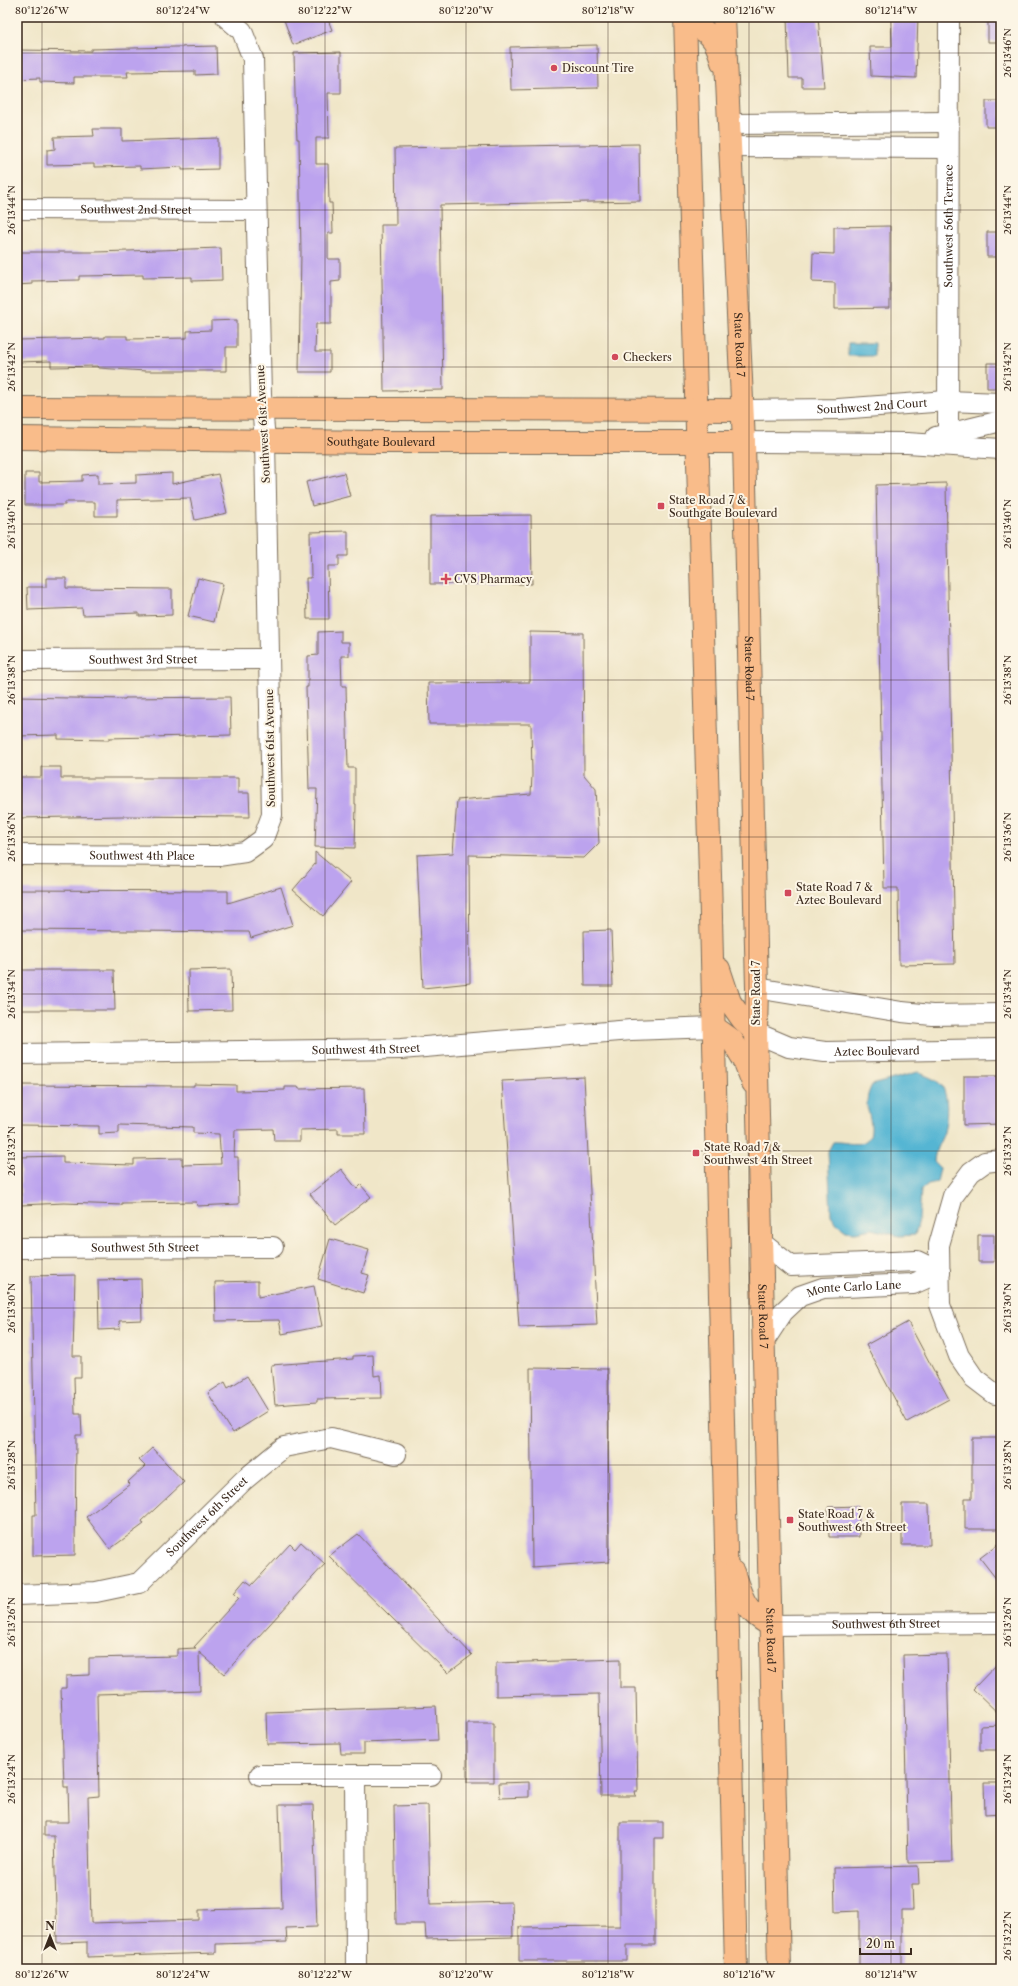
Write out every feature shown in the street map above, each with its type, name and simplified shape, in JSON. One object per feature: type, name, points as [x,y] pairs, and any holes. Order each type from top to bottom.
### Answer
[{"type":"main road","name":"State Road 7","points":[[724,17],[744,442],[756,1033],[759,1099],[779,1969]]},
{"type":"main road","points":[[685,19],[703,29],[718,45],[727,87]]},
{"type":"main road","points":[[685,19],[714,1027],[736,1969]]},
{"type":"main road","points":[[17,408],[742,410]]},
{"type":"main road","name":"Southgate Boulevard","points":[[17,438],[380,442],[697,440],[744,442]]},
{"type":"main road","points":[[711,943],[730,1002],[742,1019],[756,1033]]},
{"type":"main road","points":[[714,1027],[732,1040],[744,1060],[759,1099]]},
{"type":"main road","points":[[727,1554],[745,1604],[755,1616],[770,1625]]},
{"type":"street","name":"Southwest 61st Avenue","points":[[226,17],[242,31],[253,59],[255,210],[261,408],[265,440],[272,815],[263,839]]},
{"type":"street","name":"Southwest 56th Terrace","points":[[948,435],[949,17]]},
{"type":"street","points":[[729,124],[948,122]]},
{"type":"street","points":[[730,147],[948,148]]},
{"type":"street","name":"Southwest 2nd Street","points":[[17,209],[255,210]]},
{"type":"street","name":"Southwest 2nd Court","points":[[742,410],[838,409],[947,401],[1001,403]]},
{"type":"street","points":[[907,443],[948,435],[1001,421]]},
{"type":"street","points":[[744,442],[907,443],[1001,448]]},
{"type":"street","name":"Southwest 3rd Street","points":[[17,660],[268,659]]},
{"type":"street","name":"Southwest 4th Place","points":[[17,855],[218,856],[245,852],[263,839]]},
{"type":"street","points":[[756,988],[902,1012],[932,1015],[1001,1014]]},
{"type":"street","name":"Southwest 4th Street","points":[[17,1054],[401,1048],[631,1030],[714,1027]]},
{"type":"street","name":"Aztec Boulevard","points":[[756,1033],[789,1047],[825,1052],[1001,1049]]},
{"type":"street","points":[[1001,1160],[985,1162],[976,1169],[953,1196],[939,1245],[940,1305],[959,1356],[974,1378],[996,1394],[1001,1394]]},
{"type":"street","points":[[762,1243],[791,1266],[916,1261],[940,1272]]},
{"type":"street","name":"Southwest 5th Street","points":[[17,1248],[273,1247]]},
{"type":"street","name":"Monte Carlo Lane","points":[[764,1341],[783,1312],[800,1296],[823,1288],[913,1284],[940,1272]]},
{"type":"street","name":"Southwest 6th Street","points":[[17,1596],[96,1592],[139,1583],[244,1480],[284,1447],[331,1438],[396,1454]]},
{"type":"street","name":"Southwest 6th Street","points":[[770,1625],[1001,1623]]},
{"type":"street","points":[[260,1775],[431,1775]]},
{"type":"street","points":[[354,1775],[356,1969]]},
{"type":"water","points":[[848,343],[874,343],[874,356],[848,356]]},
{"type":"water","points":[[918,1072],[942,1086],[946,1096],[947,1109],[944,1132],[937,1149],[934,1162],[940,1168],[937,1182],[928,1184],[921,1190],[919,1220],[915,1235],[899,1236],[872,1229],[855,1232],[846,1231],[838,1225],[831,1215],[828,1151],[833,1142],[857,1144],[864,1142],[868,1138],[871,1124],[867,1108],[867,1100],[872,1085]]},
{"type":"building","points":[[283,17],[327,17],[332,30],[293,45]]},
{"type":"building","points":[[787,17],[818,17],[824,87],[802,87],[802,78],[789,78]]},
{"type":"building","points":[[891,17],[918,17],[916,78],[871,76],[870,47],[892,47]]},
{"type":"building","points":[[988,17],[1001,17],[1001,42],[988,42]]},
{"type":"building","name":"Discount Tire","points":[[597,45],[598,88],[511,90],[510,47]]},
{"type":"building","points":[[216,46],[217,74],[195,75],[195,71],[127,72],[128,77],[74,77],[74,83],[40,82],[40,78],[17,79],[17,50],[91,51],[91,49]]},
{"type":"building","points":[[341,52],[341,93],[328,93],[329,138],[316,138],[316,164],[328,164],[329,203],[332,203],[333,233],[328,233],[328,259],[340,259],[340,281],[331,282],[331,324],[316,324],[315,352],[330,352],[330,372],[299,372],[301,252],[299,139],[297,139],[294,53]]},
{"type":"building","points":[[986,101],[1001,101],[1001,127],[986,127]]},
{"type":"building","points":[[93,129],[122,129],[122,141],[218,138],[218,169],[182,170],[182,167],[140,169],[140,166],[94,167],[94,164],[47,165],[47,150],[55,149],[54,137],[94,136]]},
{"type":"building","points":[[639,144],[640,201],[440,205],[443,390],[384,391],[381,225],[396,225],[395,148]]},
{"type":"building","points":[[890,226],[890,308],[835,309],[835,283],[812,282],[813,253],[834,254],[834,227]]},
{"type":"building","points":[[987,232],[1001,232],[1001,257],[987,257]]},
{"type":"building","points":[[221,248],[222,280],[192,281],[192,277],[143,278],[143,275],[79,276],[79,280],[32,281],[32,284],[17,285],[17,252],[96,252]]},
{"type":"building","points":[[237,320],[237,347],[226,347],[226,371],[146,371],[98,368],[98,366],[51,367],[51,361],[17,362],[17,340],[105,338],[105,336],[127,336],[127,339],[187,338],[187,331],[211,330],[211,321]]},
{"type":"building","points":[[987,363],[1001,363],[1001,388],[987,388]]},
{"type":"building","points":[[25,473],[39,473],[39,482],[82,481],[82,475],[98,474],[98,484],[136,483],[136,475],[172,473],[172,484],[218,474],[227,513],[195,520],[190,498],[117,500],[117,516],[95,516],[95,502],[65,502],[65,505],[25,505]]},
{"type":"building","points":[[344,473],[350,496],[312,506],[306,482]]},
{"type":"building","points":[[946,483],[955,964],[899,965],[898,888],[884,888],[876,485]]},
{"type":"building","name":"CVS Pharmacy","points":[[531,515],[532,584],[430,584],[430,516]]},
{"type":"building","points":[[348,531],[348,556],[339,556],[339,566],[328,566],[329,619],[307,619],[306,578],[311,578],[310,532]]},
{"type":"building","points":[[46,578],[66,578],[66,588],[172,589],[172,615],[139,616],[139,613],[83,615],[82,608],[28,610],[27,587],[46,587]]},
{"type":"building","points":[[198,578],[223,584],[214,622],[188,616]]},
{"type":"building","points":[[341,631],[341,642],[349,642],[349,656],[341,656],[342,686],[346,686],[348,768],[355,768],[355,848],[315,847],[317,789],[309,789],[306,687],[308,687],[308,656],[318,655],[318,632]]},
{"type":"building","points":[[530,632],[583,633],[584,775],[596,789],[599,843],[584,858],[469,855],[470,983],[423,988],[417,855],[453,853],[457,800],[531,794],[532,775],[531,724],[429,724],[428,683],[530,682]]},
{"type":"building","points":[[17,697],[125,699],[230,697],[231,735],[109,738],[109,740],[58,739],[58,735],[17,736]]},
{"type":"building","points":[[41,767],[61,767],[61,778],[238,778],[238,793],[249,793],[250,817],[121,816],[19,818],[19,777],[41,777]]},
{"type":"building","points":[[315,852],[351,882],[323,916],[293,890],[315,864]]},
{"type":"building","points":[[281,887],[293,925],[251,938],[249,932],[17,930],[17,890],[228,891],[228,903]]},
{"type":"building","points":[[611,930],[613,986],[585,986],[584,931]]},
{"type":"building","points":[[231,969],[232,1010],[189,1011],[188,970]]},
{"type":"building","points":[[17,970],[114,970],[115,1010],[17,1010]]},
{"type":"building","points":[[964,1076],[1001,1076],[1001,1124],[964,1125]]},
{"type":"building","points":[[584,1077],[597,1325],[519,1327],[502,1081]]},
{"type":"building","points":[[194,1084],[236,1085],[236,1091],[285,1090],[285,1087],[298,1087],[299,1089],[364,1088],[365,1134],[338,1134],[338,1129],[300,1130],[300,1141],[274,1141],[273,1129],[235,1130],[234,1157],[238,1157],[239,1204],[197,1206],[196,1202],[122,1203],[122,1205],[64,1203],[21,1205],[20,1157],[63,1156],[63,1163],[134,1165],[134,1159],[182,1158],[182,1165],[221,1164],[219,1134],[193,1133],[193,1127],[119,1125],[119,1133],[99,1134],[99,1126],[18,1125],[19,1085],[194,1086]]},
{"type":"building","points":[[341,1169],[357,1189],[361,1185],[371,1197],[335,1225],[310,1194]]},
{"type":"building","points":[[978,1235],[994,1235],[994,1262],[978,1262]]},
{"type":"building","points":[[330,1239],[369,1250],[362,1273],[369,1275],[363,1293],[318,1279]]},
{"type":"building","points":[[75,1275],[73,1356],[81,1356],[81,1377],[74,1377],[75,1414],[81,1414],[82,1435],[76,1435],[75,1555],[33,1556],[33,1515],[36,1515],[31,1276]]},
{"type":"building","points":[[141,1279],[142,1320],[119,1321],[120,1329],[99,1330],[98,1280]]},
{"type":"building","points":[[258,1281],[258,1297],[314,1286],[322,1326],[282,1334],[279,1320],[216,1321],[215,1282]]},
{"type":"building","points":[[908,1322],[949,1399],[907,1422],[866,1345]]},
{"type":"building","points":[[373,1355],[374,1376],[381,1375],[382,1398],[317,1399],[317,1402],[275,1405],[271,1365],[353,1359],[353,1356]]},
{"type":"building","points":[[530,1368],[608,1369],[609,1562],[532,1567]]},
{"type":"building","points":[[247,1376],[268,1411],[233,1433],[208,1393],[225,1382],[228,1388]]},
{"type":"building","points":[[972,1438],[1001,1438],[1001,1529],[965,1529],[965,1498],[972,1498]]},
{"type":"building","points":[[152,1448],[184,1482],[142,1521],[144,1524],[110,1549],[86,1517],[130,1484],[128,1482],[145,1466],[139,1460]]},
{"type":"building","points":[[902,1504],[929,1504],[930,1545],[902,1545]]},
{"type":"building","points":[[858,1506],[859,1537],[829,1537],[828,1507]]},
{"type":"building","points":[[358,1534],[472,1655],[448,1673],[329,1556]]},
{"type":"building","points":[[301,1542],[325,1564],[224,1674],[199,1652],[200,1691],[97,1694],[99,1796],[88,1797],[91,1923],[199,1920],[199,1910],[282,1908],[279,1805],[313,1805],[317,1927],[286,1928],[287,1942],[216,1944],[216,1953],[87,1957],[87,1942],[57,1943],[54,1836],[44,1836],[44,1822],[69,1822],[68,1787],[64,1787],[61,1688],[66,1688],[66,1676],[89,1675],[89,1658],[177,1656],[177,1649],[196,1648],[194,1647],[239,1598],[234,1593],[245,1580],[252,1585],[290,1544],[295,1549]]},
{"type":"building","points":[[1001,1542],[1001,1585],[980,1558]]},
{"type":"building","points":[[947,1654],[952,1862],[908,1863],[903,1655]]},
{"type":"building","points":[[620,1659],[620,1688],[636,1688],[638,1791],[635,1791],[636,1796],[601,1796],[599,1694],[496,1696],[496,1663]]},
{"type":"building","points":[[1001,1660],[1001,1716],[973,1689]]},
{"type":"building","points":[[436,1706],[438,1740],[364,1743],[364,1754],[341,1754],[340,1743],[267,1744],[266,1712]]},
{"type":"building","points":[[467,1723],[494,1723],[494,1782],[467,1782]]},
{"type":"building","points":[[1001,1725],[1001,1750],[980,1750],[980,1726]]},
{"type":"building","points":[[529,1782],[529,1797],[500,1798],[499,1783]]},
{"type":"building","points":[[984,1783],[1001,1783],[1001,1813],[985,1814]]},
{"type":"building","points":[[428,1805],[430,1904],[512,1902],[513,1937],[426,1939],[425,1924],[396,1924],[394,1806]]},
{"type":"building","points":[[620,1822],[663,1822],[663,1838],[655,1838],[655,1945],[627,1945],[627,1961],[519,1961],[519,1927],[620,1926]]},
{"type":"building","points":[[918,1866],[919,1884],[912,1884],[913,1910],[902,1910],[902,1969],[859,1969],[859,1911],[835,1912],[834,1868]]},
{"type":"place","name":"Discount Tire","points":[[554,68]]},
{"type":"place","name":"Checkers","points":[[615,357]]},
{"type":"place","name":"State Road 7 & Southgate Boulevard","points":[[661,506]]},
{"type":"place","name":"CVS Pharmacy","points":[[446,579]]},
{"type":"place","name":"State Road 7 & Aztec Boulevard","points":[[788,893]]},
{"type":"place","name":"State Road 7 & Southwest 4th Street","points":[[696,1153]]},
{"type":"place","name":"State Road 7 & Southwest 6th Street","points":[[790,1520]]}]
